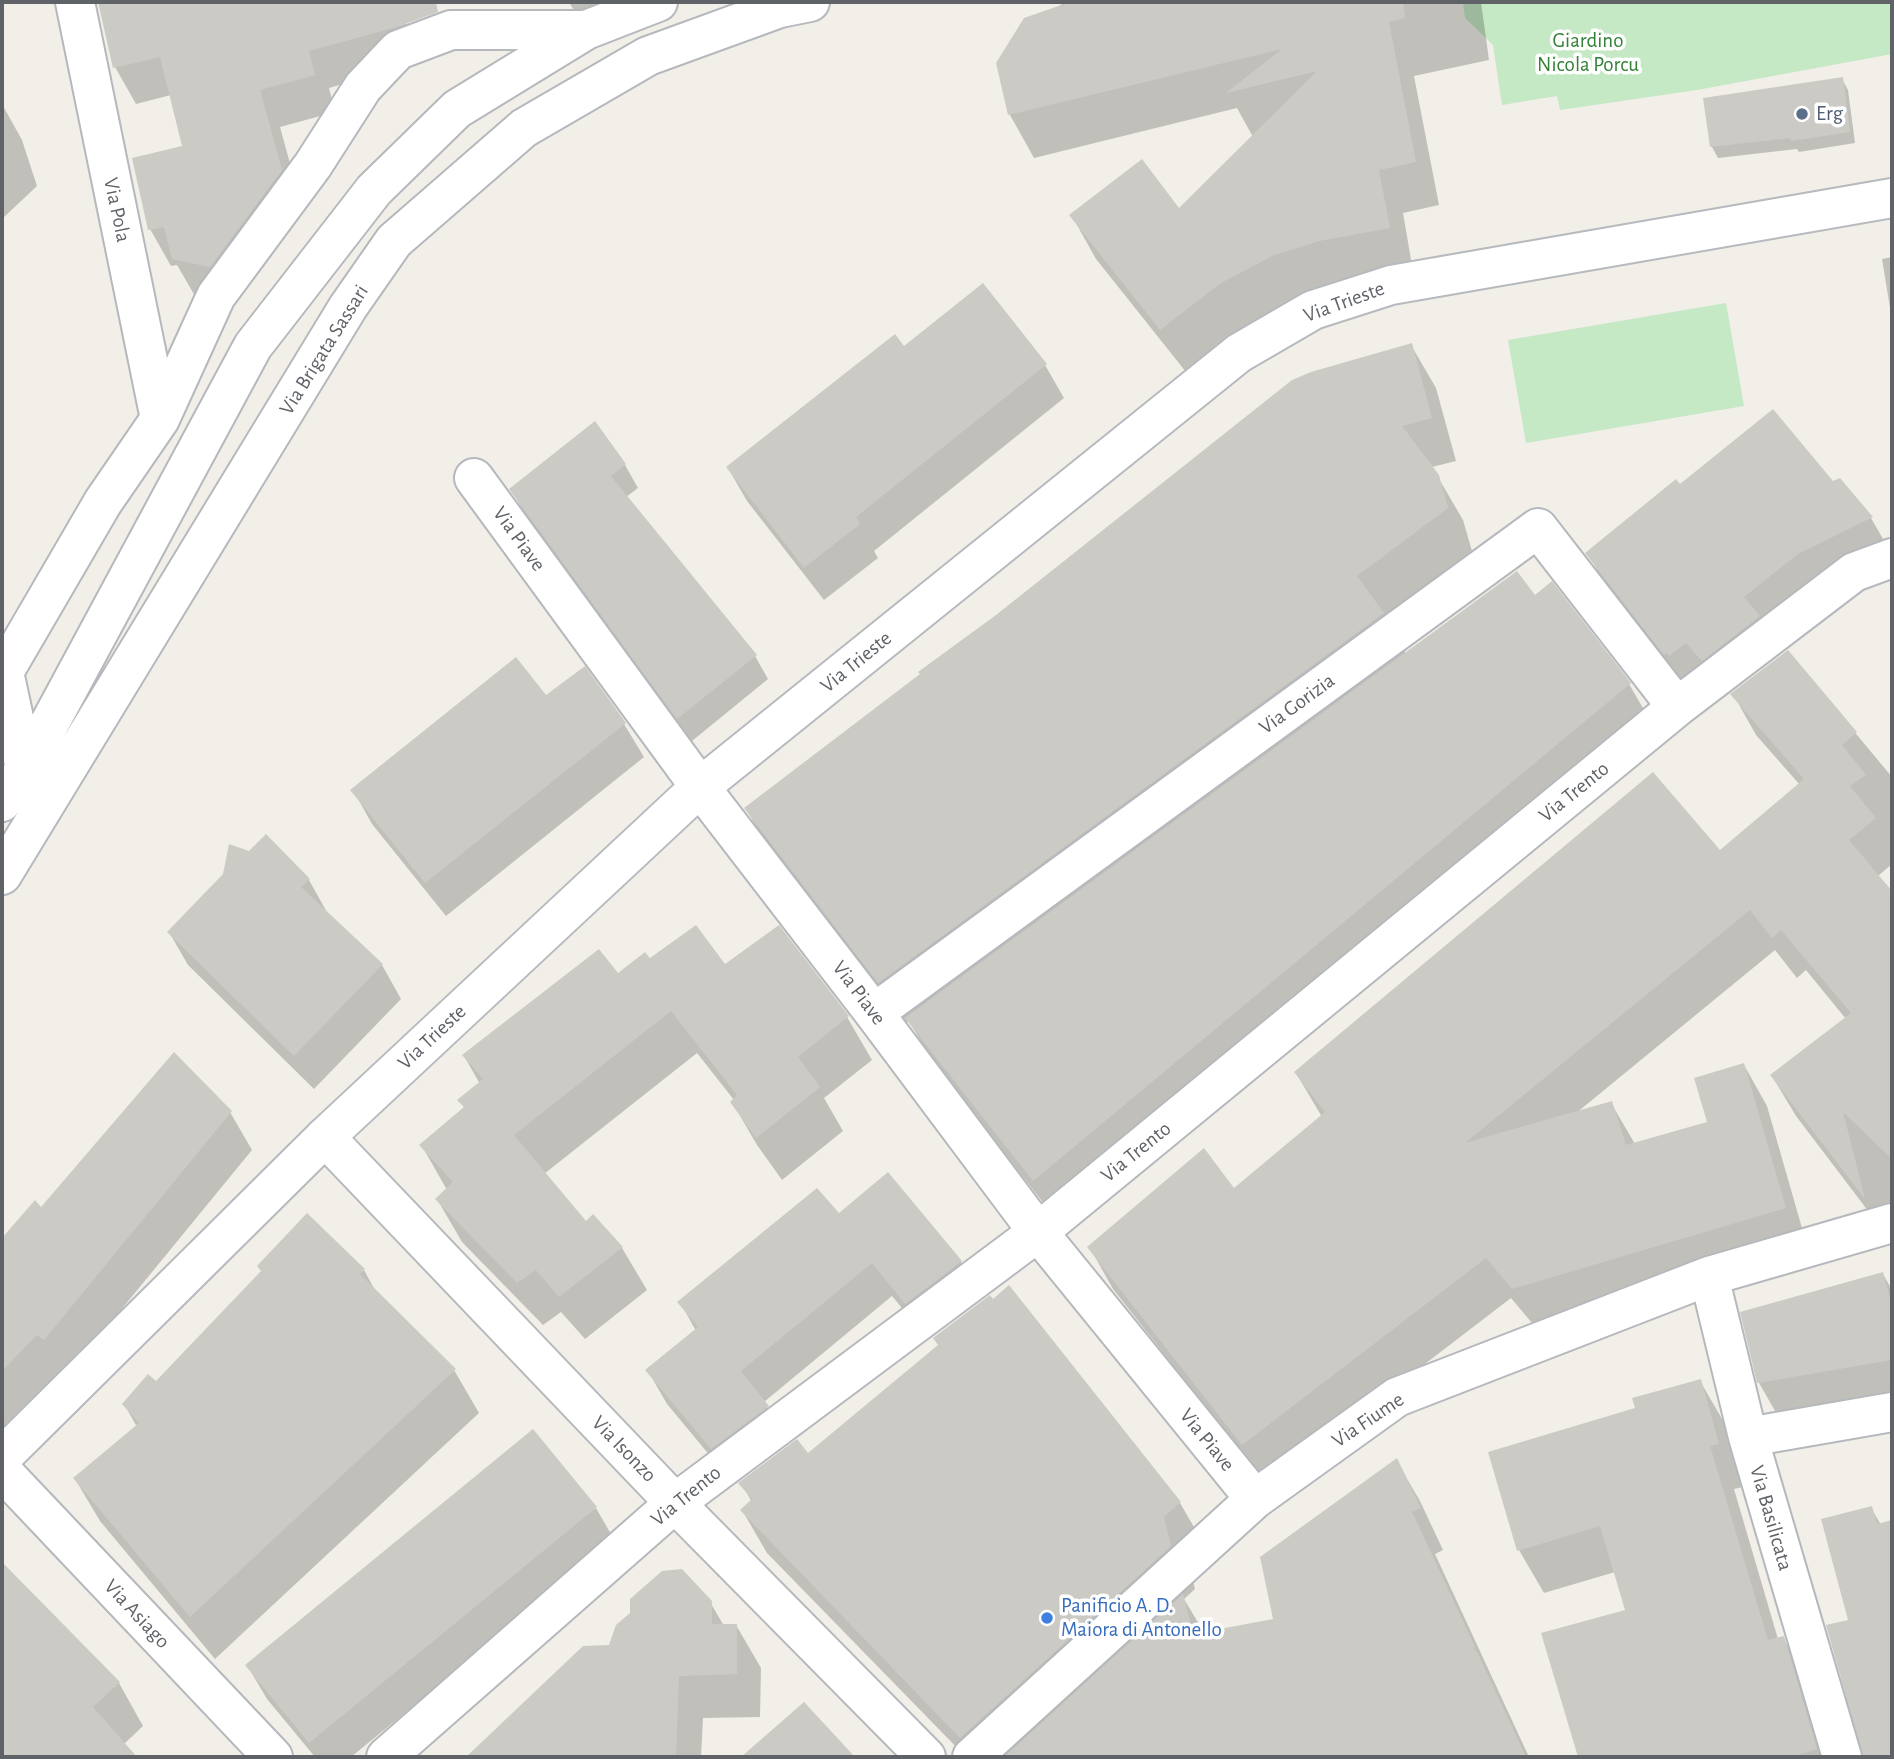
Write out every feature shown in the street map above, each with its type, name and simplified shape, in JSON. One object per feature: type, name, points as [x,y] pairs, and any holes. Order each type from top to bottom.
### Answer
[{"type":"street","name":"Via Pola","points":[[75,2],[160,419]]},
{"type":"street","points":[[2,802],[25,769],[253,346],[374,190],[457,109],[586,30],[658,2]]},
{"type":"street","name":"Via Brigata Sassari","points":[[2,875],[348,307],[394,242],[524,128],[648,56],[780,8],[810,2]]},
{"type":"street","points":[[25,769],[4,672],[103,502],[160,419],[216,296],[313,165],[363,87],[398,50],[451,30],[586,30]]},
{"type":"street","name":"Via Trieste","points":[[2,1457],[325,1137],[700,787],[1239,353],[1313,310],[1391,285],[1892,198]]},
{"type":"street","name":"Via Piave","points":[[474,478],[700,787],[1038,1232],[1255,1499]]},
{"type":"street","name":"Via Gorizia","points":[[874,1013],[1538,528],[1677,707]]},
{"type":"street","name":"Via Trento","points":[[387,1757],[674,1503],[1038,1232],[1677,707],[1854,572],[1892,558]]},
{"type":"street","name":"Via Isonzo","points":[[325,1137],[674,1503],[926,1757]]},
{"type":"street","name":"Via Fiume","points":[[972,1757],[1255,1499],[1397,1397],[1709,1276],[1892,1223]]},
{"type":"street","name":"Via Basilicata","points":[[1709,1276],[1748,1437],[1842,1757]]},
{"type":"street","points":[[1748,1437],[1892,1412]]},
{"type":"street","name":"Via Asiago","points":[[2,1471],[273,1757]]},
{"type":"green space","name":"Giardino Nicola Porcu","points":[[1463,2],[1892,2],[1892,54],[1697,90],[1560,110],[1557,96],[1502,105],[1493,45],[1465,18]]},
{"type":"green space","points":[[1726,303],[1744,406],[1526,443],[1508,340]]},
{"type":"building","points":[[98,2],[436,2],[438,12],[400,26],[309,51],[315,75],[260,90],[282,170],[210,267],[172,259],[164,227],[148,230],[132,158],[182,146],[160,57],[113,68]]},
{"type":"building","points":[[1070,2],[1403,2],[1405,18],[1389,22],[1416,162],[1379,170],[1390,228],[1319,241],[1272,256],[1221,283],[1160,330],[1069,215],[1142,159],[1179,208],[1317,71],[1226,93],[1282,49],[1008,115],[996,63],[1024,18]]},
{"type":"building","points":[[1843,77],[1850,132],[1791,141],[1790,138],[1710,147],[1703,98]]},
{"type":"building","points":[[983,283],[1047,364],[856,517],[860,524],[804,568],[726,467],[895,334],[904,346]]},
{"type":"building","points":[[1412,343],[1432,418],[1402,426],[1439,475],[1448,508],[1357,576],[1384,613],[878,983],[744,808],[920,674],[918,672],[996,615],[1292,380]]},
{"type":"building","points":[[1773,409],[1833,481],[1840,478],[1873,517],[1798,554],[1744,597],[1760,616],[1702,661],[1686,643],[1669,656],[1667,653],[1664,655],[1585,553],[1676,479],[1680,484]]},
{"type":"building","points":[[595,421],[626,464],[611,476],[757,655],[677,719],[509,489]]},
{"type":"building","points":[[1517,571],[1535,595],[1552,581],[1631,683],[1033,1181],[905,1018]]},
{"type":"building","points":[[1788,650],[1857,732],[1842,745],[1866,775],[1850,786],[1876,818],[1849,840],[1892,891],[1892,1159],[1843,1112],[1865,1199],[1770,1075],[1851,1013],[1781,930],[1772,938],[1750,910],[1465,1143],[1612,1101],[1626,1145],[1707,1122],[1694,1078],[1744,1063],[1786,1208],[1512,1289],[1486,1258],[1242,1445],[1087,1247],[1204,1148],[1234,1188],[1325,1112],[1294,1072],[1653,772],[1720,850],[1804,779],[1730,694]]},
{"type":"building","points":[[516,657],[546,695],[585,666],[626,723],[425,883],[350,790]]},
{"type":"building","points":[[266,834],[310,879],[301,887],[383,964],[294,1056],[167,932],[223,874],[229,844],[249,851]]},
{"type":"building","points":[[696,925],[725,964],[779,925],[849,1016],[798,1057],[820,1087],[756,1138],[730,1102],[737,1095],[671,1011],[514,1135],[586,1221],[593,1214],[623,1247],[559,1297],[536,1270],[517,1283],[435,1199],[453,1182],[419,1145],[464,1107],[457,1100],[483,1079],[462,1055],[599,949],[618,973],[645,952],[650,958]]},
{"type":"building","points":[[174,1052],[232,1111],[44,1340],[37,1335],[2,1371],[2,1238],[35,1200],[41,1207]]},
{"type":"building","points":[[888,1172],[962,1261],[905,1304],[872,1263],[741,1371],[769,1406],[711,1449],[645,1370],[698,1327],[677,1302],[817,1188],[839,1213]]},
{"type":"building","points":[[307,1213],[365,1269],[360,1274],[456,1369],[190,1617],[73,1478],[139,1423],[122,1404],[148,1374],[156,1381],[261,1271],[257,1266]]},
{"type":"building","points":[[1883,1272],[1892,1307],[1892,1360],[1757,1383],[1740,1312]]},
{"type":"building","points":[[1009,1285],[1181,1502],[1164,1517],[1171,1546],[960,1738],[740,1510],[752,1499],[738,1483],[797,1439],[808,1453],[938,1345],[933,1338],[990,1295],[993,1299]]},
{"type":"building","points":[[1701,1379],[1719,1444],[1710,1446],[1768,1640],[1784,1636],[1817,1749],[1793,1757],[1578,1757],[1541,1633],[1625,1610],[1600,1526],[1517,1551],[1488,1452],[1635,1408],[1632,1398]]},
{"type":"building","points":[[533,1429],[597,1507],[309,1743],[245,1665]]},
{"type":"building","points":[[1397,1458],[1421,1508],[1412,1512],[1475,1647],[1474,1651],[1476,1650],[1526,1757],[1004,1757],[1183,1594],[1193,1634],[1273,1619],[1260,1557]]},
{"type":"building","points":[[1872,1506],[1877,1524],[1892,1520],[1892,1757],[1863,1757],[1826,1625],[1848,1620],[1821,1519]]},
{"type":"building","points":[[2,1562],[120,1682],[93,1707],[137,1757],[2,1757]]},
{"type":"building","points":[[682,1569],[712,1601],[712,1624],[737,1624],[737,1674],[679,1676],[676,1757],[466,1757],[583,1646],[609,1645],[616,1625],[630,1613],[630,1599],[662,1571]]},
{"type":"building","points":[[804,1702],[855,1757],[741,1757]]},
{"type":"place","name":"Erg","points":[[1802,114]]},
{"type":"place","name":"Panificio A. D. Maiora di Antonello","points":[[1047,1618]]}]
